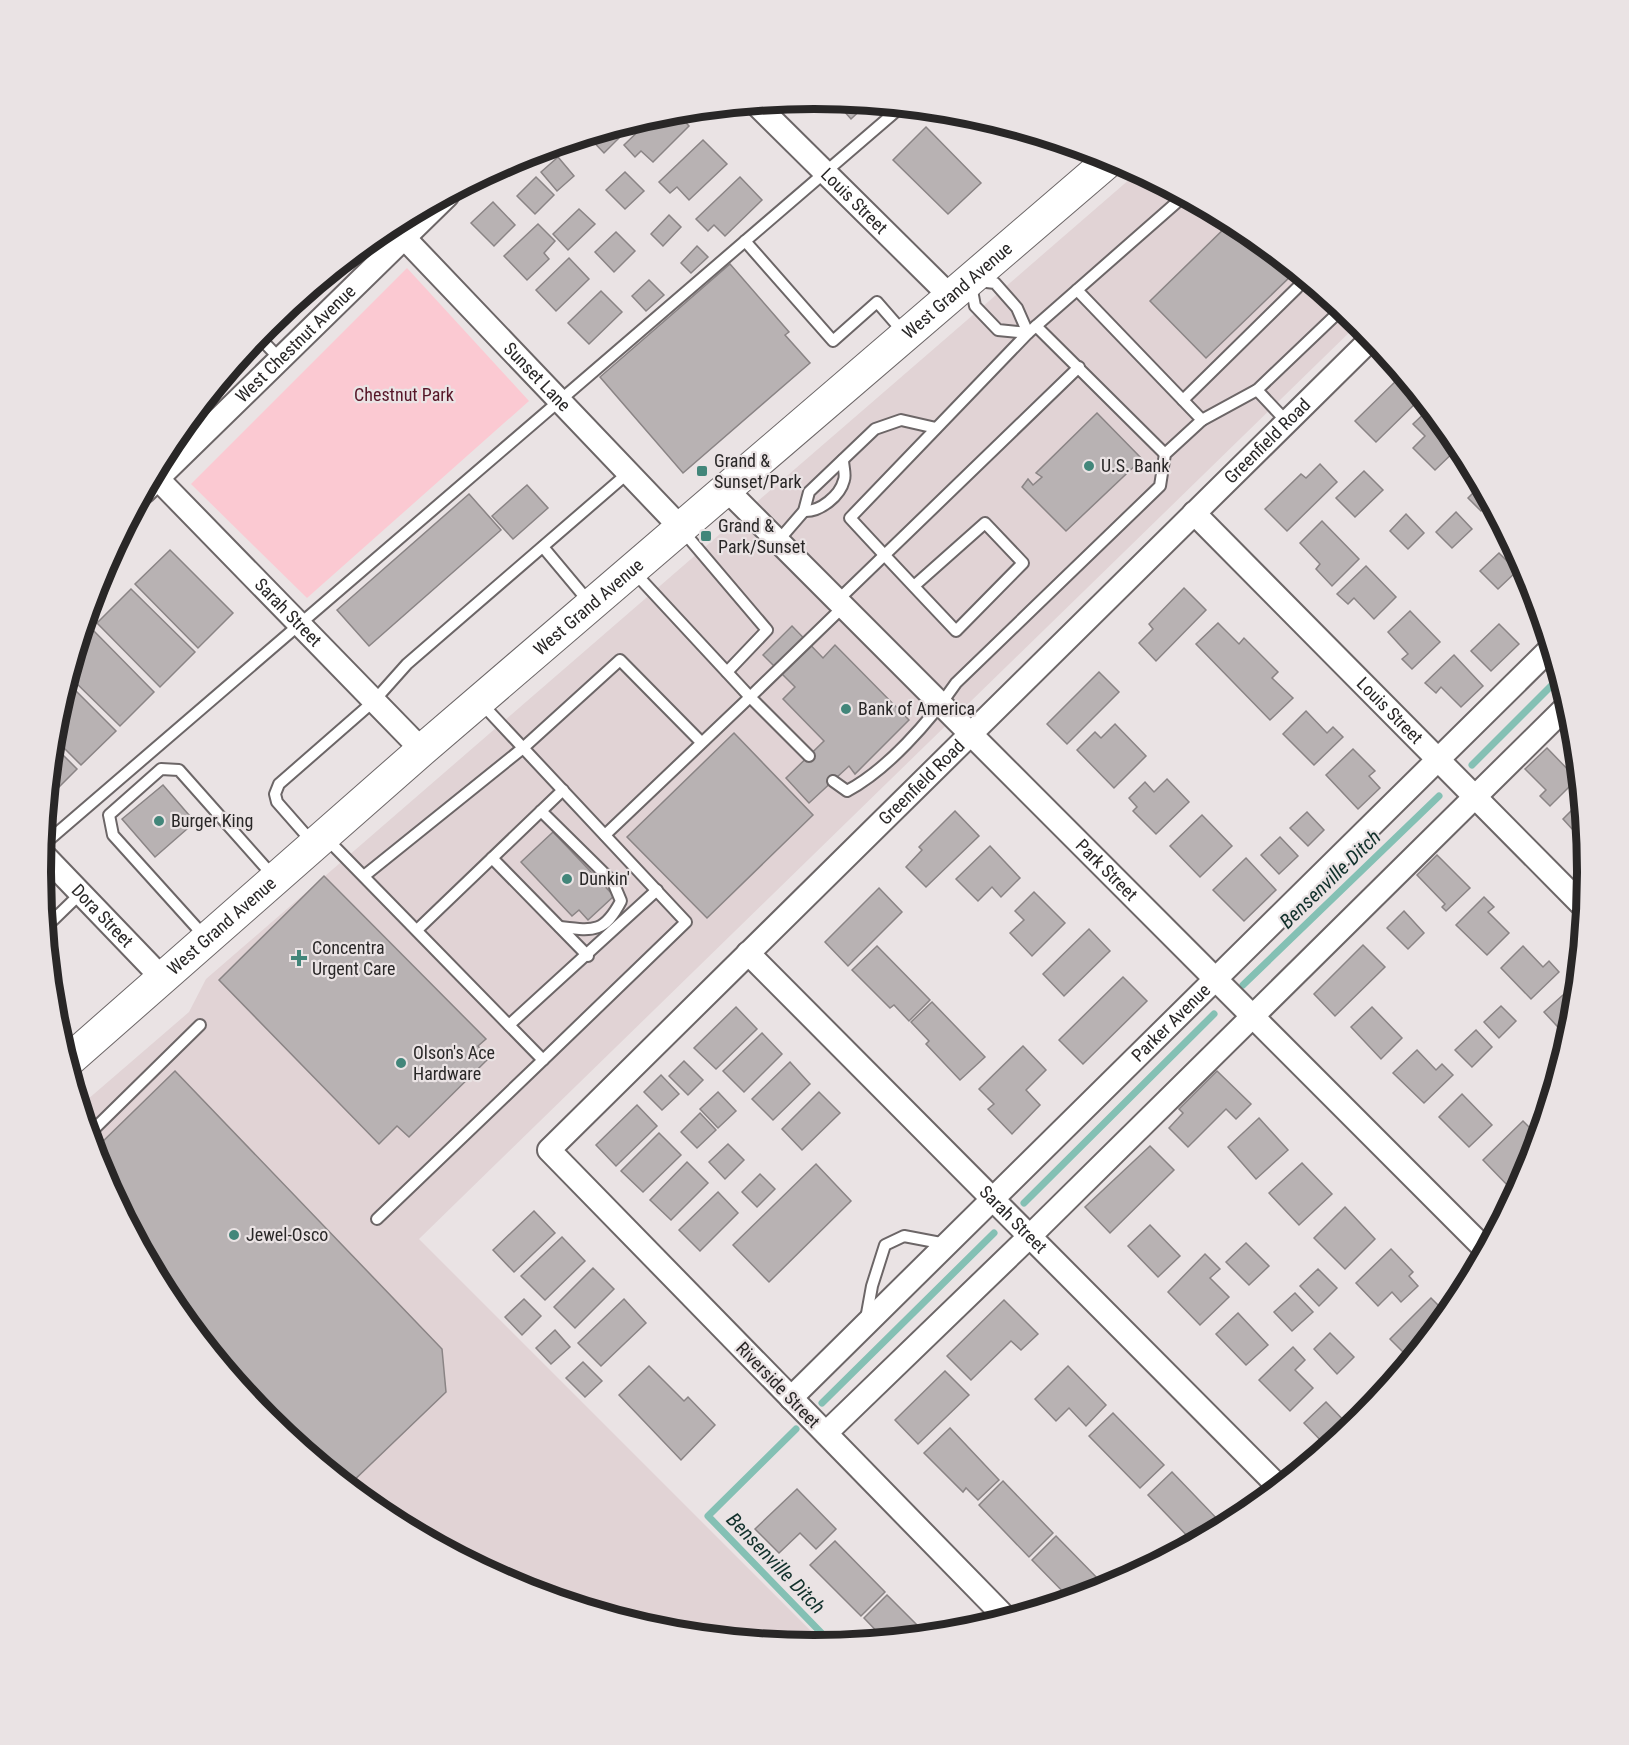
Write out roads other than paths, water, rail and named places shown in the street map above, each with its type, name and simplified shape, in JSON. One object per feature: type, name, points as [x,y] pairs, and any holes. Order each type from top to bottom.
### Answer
[{"type":"main road","name":"West Grand Avenue","points":[[74,1056],[422,750],[1103,166]]},
{"type":"street","name":"Louis Street","points":[[763,111],[825,172],[961,288]]},
{"type":"street","name":"Sunset Lane","points":[[399,232],[681,528]]},
{"type":"street","name":"West Chestnut Avenue","points":[[169,466],[280,359],[394,236]]},
{"type":"street","name":"Greenfield Road","points":[[549,1150],[1365,345]]},
{"type":"street","name":"Sarah Street","points":[[156,486],[298,624],[422,750]]},
{"type":"street","name":"Park Street","points":[[727,490],[1481,1245]]},
{"type":"street","name":"Louis Street","points":[[1194,513],[1577,900]]},
{"type":"street","name":"Parker Avenue","points":[[791,1398],[1545,654]]},
{"type":"street","points":[[826,1433],[1029,1237],[1560,712]]},
{"type":"street","name":"Dora Street","points":[[51,863],[163,979]]},
{"type":"street","name":"Sarah Street","points":[[748,953],[1274,1482]]},
{"type":"street","name":"Riverside Street","points":[[549,1150],[1001,1613]]},
{"type":"lane","points":[[52,837],[893,114]]},
{"type":"lane","points":[[914,586],[985,523],[1023,563],[956,631],[850,518],[1032,330],[1178,201]]},
{"type":"lane","points":[[745,241],[833,341],[877,302],[906,335]]},
{"type":"lane","points":[[1032,330],[998,330],[961,288],[995,283],[1017,308],[1032,330],[1079,367],[1166,454]]},
{"type":"lane","points":[[1183,400],[1297,288]]},
{"type":"lane","points":[[1077,290],[1202,420]]},
{"type":"lane","points":[[832,781],[847,791],[869,779],[941,705],[957,684],[1160,486],[1166,454],[1202,420],[1257,390],[1336,315]]},
{"type":"lane","points":[[265,343],[280,359]]},
{"type":"lane","points":[[605,835],[700,742],[750,697],[884,556],[1079,367]]},
{"type":"lane","points":[[1257,390],[1287,422]]},
{"type":"lane","points":[[778,541],[804,511],[809,492],[875,429],[901,420],[936,428]]},
{"type":"lane","points":[[804,511],[813,512],[836,495],[845,479],[843,460]]},
{"type":"lane","points":[[543,1060],[364,876],[320,841],[277,802],[275,794],[279,784],[374,701],[407,664],[628,473]]},
{"type":"lane","points":[[681,528],[696,549],[767,630],[727,672]]},
{"type":"lane","points":[[543,547],[592,605]]},
{"type":"lane","points":[[633,571],[750,697],[809,756]]},
{"type":"lane","points":[[364,876],[523,748],[620,660],[700,742]]},
{"type":"lane","points":[[377,1219],[686,922],[480,701]]},
{"type":"lane","points":[[207,940],[113,835],[109,815],[161,769],[179,770],[276,880]]},
{"type":"lane","points":[[417,930],[563,790]]},
{"type":"lane","points":[[541,811],[613,882],[621,901],[611,919],[594,930],[560,927]]},
{"type":"lane","points":[[492,858],[588,956]]},
{"type":"lane","points":[[509,1025],[588,956],[657,890]]},
{"type":"lane","points":[[53,920],[81,893]]},
{"type":"lane","points":[[95,1128],[200,1025]]},
{"type":"lane","points":[[865,1324],[872,1286],[885,1245],[904,1236],[946,1244]]},
{"type":"waterway","name":"Bensenville Ditch","points":[[1472,765],[1554,683]]},
{"type":"waterway","name":"Bensenville Ditch","points":[[1243,985],[1439,796]]},
{"type":"waterway","name":"Bensenville Ditch","points":[[1024,1203],[1214,1014]]},
{"type":"waterway","name":"Bensenville Ditch","points":[[822,1403],[994,1233]]},
{"type":"waterway","name":"Bensenville Ditch","points":[[796,1429],[708,1516],[824,1636]]},
{"type":"place","name":"U.S. Bank","points":[[1089,466]]},
{"type":"place","name":"Grand & Sunset/Park","points":[[702,471]]},
{"type":"place","name":"Grand & Park/Sunset","points":[[706,536]]},
{"type":"place","name":"Bank of America","points":[[846,709]]},
{"type":"place","name":"Burger King","points":[[159,821]]},
{"type":"place","name":"Dunkin'","points":[[567,879]]},
{"type":"place","name":"Concentra Urgent Care","points":[[299,958]]},
{"type":"place","name":"Olson's Ace Hardware","points":[[401,1063]]},
{"type":"place","name":"Jewel-Osco","points":[[234,1235]]},
{"type":"park label","name":"Chestnut Park","points":[[404,395]]}]
